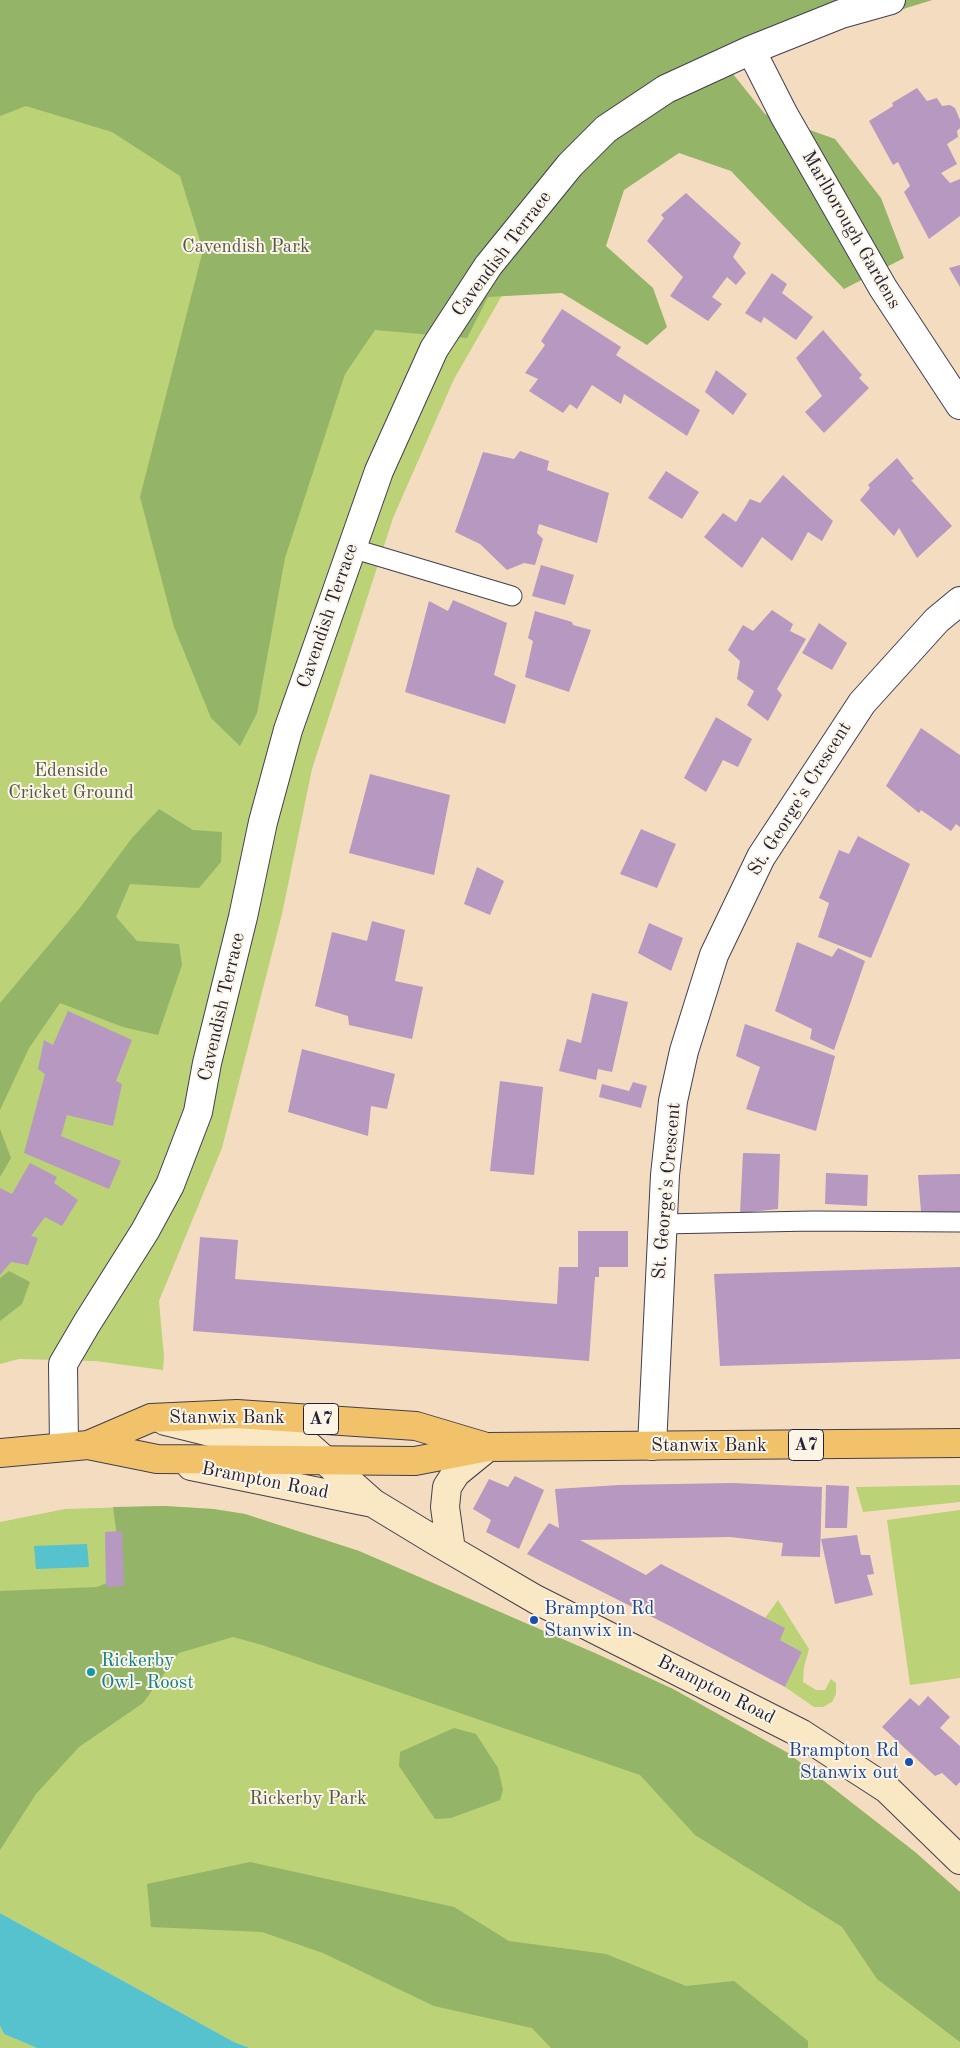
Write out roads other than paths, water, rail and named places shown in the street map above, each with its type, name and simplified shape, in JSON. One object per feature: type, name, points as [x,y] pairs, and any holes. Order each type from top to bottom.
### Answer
[{"type":"main road","name":"Stanwix Bank","points":[[76,1446],[151,1418],[237,1414],[416,1426],[488,1447]]},
{"type":"main road","name":"Brampton Road","points":[[151,1418],[218,1434],[303,1441],[373,1503],[535,1599],[802,1734],[887,1789],[960,1860]]},
{"type":"main road","name":"Stanwix Bank","points":[[0,1453],[76,1446],[157,1459],[415,1461],[488,1447],[960,1443]]},
{"type":"main road","points":[[452,1550],[445,1507],[447,1488],[456,1473],[488,1447]]},
{"type":"main road","name":"Brampton Road","points":[[157,1459],[373,1503]]},
{"type":"street","name":"Cavendish Terrace","points":[[76,1446],[63,1364],[170,1186],[198,1112],[207,1063],[243,917],[266,812],[288,730],[379,471],[434,349],[488,266],[564,172],[606,129],[666,90],[751,50],[840,14],[891,0]]},
{"type":"street","name":"Marlborough Gardens","points":[[751,50],[784,115],[884,288],[960,405]]},
{"type":"street","name":"St. George's Crescent","points":[[652,1446],[662,1224],[673,1101],[684,1051],[714,955],[761,857],[862,703],[937,620],[960,602]]},
{"type":"lane","points":[[351,548],[512,596]]},
{"type":"lane","points":[[662,1224],[813,1221],[960,1222]]},
{"type":"water","points":[[87,1544],[89,1567],[36,1569],[34,1546]]},
{"type":"water","points":[[0,1913],[234,2042],[250,2048],[37,2048],[4,2034],[0,2026]]},
{"type":"place","name":"Brampton Rd Stanwix in","points":[[534,1620]]},
{"type":"place","name":"Rickerby Owl- Roost","points":[[91,1672]]},
{"type":"place","name":"Brampton Rd Stanwix out","points":[[909,1762]]},
{"type":"park label","name":"Cavendish Park","points":[[246,247]]},
{"type":"park label","name":"Edenside Cricket Ground","points":[[71,782]]},
{"type":"park label","name":"Rickerby Park","points":[[308,1799]]}]
